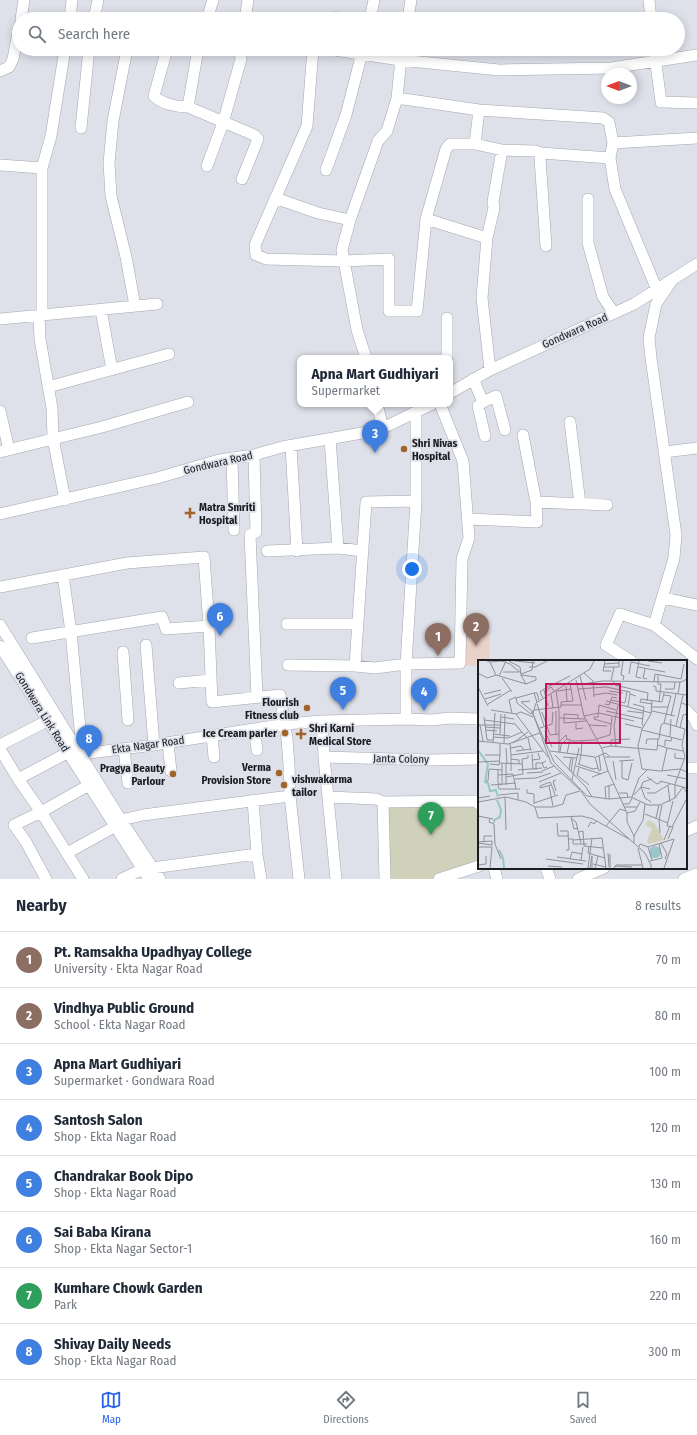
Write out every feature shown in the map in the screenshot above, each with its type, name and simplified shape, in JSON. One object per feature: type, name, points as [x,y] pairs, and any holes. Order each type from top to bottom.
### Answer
[{"type":"street","points":[[21,12],[24,0]]},
{"type":"street","points":[[71,12],[72,0]]},
{"type":"street","points":[[95,12],[98,0]]},
{"type":"street","points":[[209,12],[213,0]]},
{"type":"street","points":[[246,12],[248,0]]},
{"type":"street","points":[[371,12],[374,0]]},
{"type":"street","points":[[409,12],[412,0]]},
{"type":"street","points":[[649,0],[650,12]]},
{"type":"street","points":[[413,56],[499,70],[612,68],[697,55]]},
{"type":"street","points":[[0,71],[9,67],[14,56]]},
{"type":"street","points":[[64,56],[51,136],[42,168],[42,314],[39,316],[40,339],[52,408],[53,438],[65,500]]},
{"type":"street","points":[[81,128],[88,56]]},
{"type":"street","points":[[126,56],[113,121],[108,163],[111,196],[126,257],[135,306]]},
{"type":"street","points":[[165,56],[154,96],[158,100],[179,107],[188,107],[254,135],[258,139],[242,179]]},
{"type":"street","points":[[188,107],[197,56]]},
{"type":"street","points":[[208,166],[223,123],[241,56]]},
{"type":"street","points":[[312,56],[307,126],[255,245],[256,255],[266,259],[389,259],[389,311],[417,311],[426,219],[446,148],[450,144],[475,144],[502,150],[535,151],[541,153],[610,158]]},
{"type":"street","points":[[326,170],[346,116],[362,56]]},
{"type":"street","points":[[365,355],[357,330],[342,250],[350,220],[378,141],[387,131],[397,98],[401,56]]},
{"type":"street","points":[[655,56],[661,102],[697,103]]},
{"type":"street","points":[[397,98],[479,110],[603,118],[609,122],[613,143],[610,158],[615,189],[657,290]]},
{"type":"street","points":[[475,144],[479,110]]},
{"type":"street","points":[[613,143],[697,138]]},
{"type":"street","points":[[490,370],[482,298],[487,238],[494,208],[493,202],[502,150]]},
{"type":"street","points":[[541,153],[540,158],[546,246]]},
{"type":"street","points":[[0,165],[42,168]]},
{"type":"street","points":[[275,198],[318,213],[350,220]]},
{"type":"street","points":[[588,199],[588,243],[603,297],[614,313]]},
{"type":"street","points":[[426,219],[487,238]]},
{"type":"street","name":"Gondwara Road","points":[[453,391],[490,370],[614,313],[657,290],[697,264]]},
{"type":"street","points":[[654,625],[674,558],[676,535],[649,338],[656,304],[673,279]]},
{"type":"street","points":[[0,319],[157,304]]},
{"type":"street","points":[[101,310],[112,370]]},
{"type":"street","points":[[447,355],[448,318]]},
{"type":"street","points":[[48,388],[169,354]]},
{"type":"street","points":[[473,379],[483,402]]},
{"type":"street","points":[[485,436],[478,406],[496,396],[505,430]]},
{"type":"street","points":[[0,411],[4,451],[102,427],[188,402]]},
{"type":"street","points":[[378,407],[382,428]]},
{"type":"street","name":"Gondwara Road","points":[[0,514],[157,478],[218,460],[254,455],[282,447],[362,434],[382,428],[427,407]]},
{"type":"street","points":[[288,665],[356,666],[375,668],[406,664],[460,663],[462,559],[469,538],[468,519],[463,460],[441,407]]},
{"type":"street","points":[[406,719],[406,664],[416,501],[416,413]]},
{"type":"street","points":[[570,422],[580,504]]},
{"type":"street","points":[[468,519],[537,522],[536,502],[524,435]]},
{"type":"street","points":[[330,439],[338,548]]},
{"type":"street","points":[[291,446],[297,551]]},
{"type":"street","points":[[665,452],[697,448]]},
{"type":"street","points":[[254,455],[256,532],[250,535],[257,697]]},
{"type":"street","points":[[232,458],[234,530]]},
{"type":"street","points":[[356,666],[366,502],[416,501]]},
{"type":"street","points":[[536,502],[607,505]]},
{"type":"street","points":[[267,551],[297,551],[338,548],[363,551]]},
{"type":"street","points":[[0,587],[128,563],[204,557],[212,702],[280,695],[286,724],[290,796],[299,879]]},
{"type":"street","points":[[63,575],[71,632],[82,752]]},
{"type":"street","points":[[663,598],[697,605]]},
{"type":"street","points":[[629,660],[606,645],[620,614],[654,625],[697,659]]},
{"type":"street","points":[[32,638],[162,617],[166,629],[209,626]]},
{"type":"street","points":[[287,624],[358,624]]},
{"type":"street","points":[[0,625],[82,752],[118,823],[149,872],[160,879]]},
{"type":"street","points":[[146,645],[154,745]]},
{"type":"street","name":"Gondwara Link Road","points":[[0,646],[67,753],[118,823]]},
{"type":"street","points":[[123,652],[128,720]]},
{"type":"street","points":[[179,683],[211,680]]},
{"type":"street","points":[[687,711],[694,718],[697,725]]},
{"type":"street","name":"Ekta Nagar Road","points":[[82,752],[154,745],[286,724],[406,719],[478,719]]},
{"type":"street","points":[[0,745],[47,721]]},
{"type":"street","points":[[322,722],[336,879]]},
{"type":"street","points":[[254,729],[257,750]]},
{"type":"street","points":[[212,736],[214,757]]},
{"type":"street","points":[[168,743],[171,771]]},
{"type":"street","points":[[124,748],[128,783]]},
{"type":"street","points":[[0,749],[83,879]]},
{"type":"street","points":[[18,779],[67,753]]},
{"type":"street","name":"Janta Colony","points":[[324,757],[431,760],[478,759]]},
{"type":"street","points":[[46,879],[26,842],[14,825],[41,812],[89,785]]},
{"type":"street","points":[[66,853],[118,823],[143,815],[290,796]]},
{"type":"street","points":[[329,797],[376,799],[383,802],[476,801],[478,803]]},
{"type":"street","points":[[253,800],[260,879]]},
{"type":"street","points":[[383,802],[385,879]]},
{"type":"street","points":[[687,831],[697,826]]},
{"type":"street","points":[[122,879],[149,872],[257,854]]},
{"type":"street","points":[[439,879],[478,866]]},
{"type":"street","points":[[494,869],[497,879]]},
{"type":"street","points":[[546,869],[550,879]]},
{"type":"street","points":[[578,879],[602,869]]},
{"type":"street","points":[[684,879],[697,874]]},
{"type":"shaded area","points":[[462,629],[490,632],[489,660],[478,660],[478,666],[462,665]]},
{"type":"green space","points":[[383,802],[478,804],[478,866],[439,879],[385,879]]},
{"type":"place","name":"Shri Nivas Hospital","points":[[404,449]]},
{"type":"place","name":"Apna Mart Gudhiyari","points":[[375,453]]},
{"type":"place","name":"Matra Smriti Hospital","points":[[190,513]]},
{"type":"place","name":"Sai Baba Kirana","points":[[220,636]]},
{"type":"place","name":"Vindhya Public Ground","points":[[476,646]]},
{"type":"place","name":"Pt. Ramsakha Upadhyay College","points":[[438,656]]},
{"type":"place","name":"Flourish Fitness club","points":[[307,708]]},
{"type":"place","name":"Chandrakar Book Dipo","points":[[343,710]]},
{"type":"place","name":"Santosh Salon","points":[[424,711]]},
{"type":"place","name":"Ice Cream parler","points":[[285,733]]},
{"type":"place","name":"Shri Karni Medical Store","points":[[301,734]]},
{"type":"place","name":"Shivay Daily Needs","points":[[89,758]]},
{"type":"place","name":"Verma Provision Store","points":[[279,773]]},
{"type":"place","name":"Pragya Beauty Parlour","points":[[173,774]]},
{"type":"place","name":"vishwakarma tailor","points":[[284,785]]},
{"type":"place","name":"Kumhare Chowk Garden","points":[[431,835]]}]
